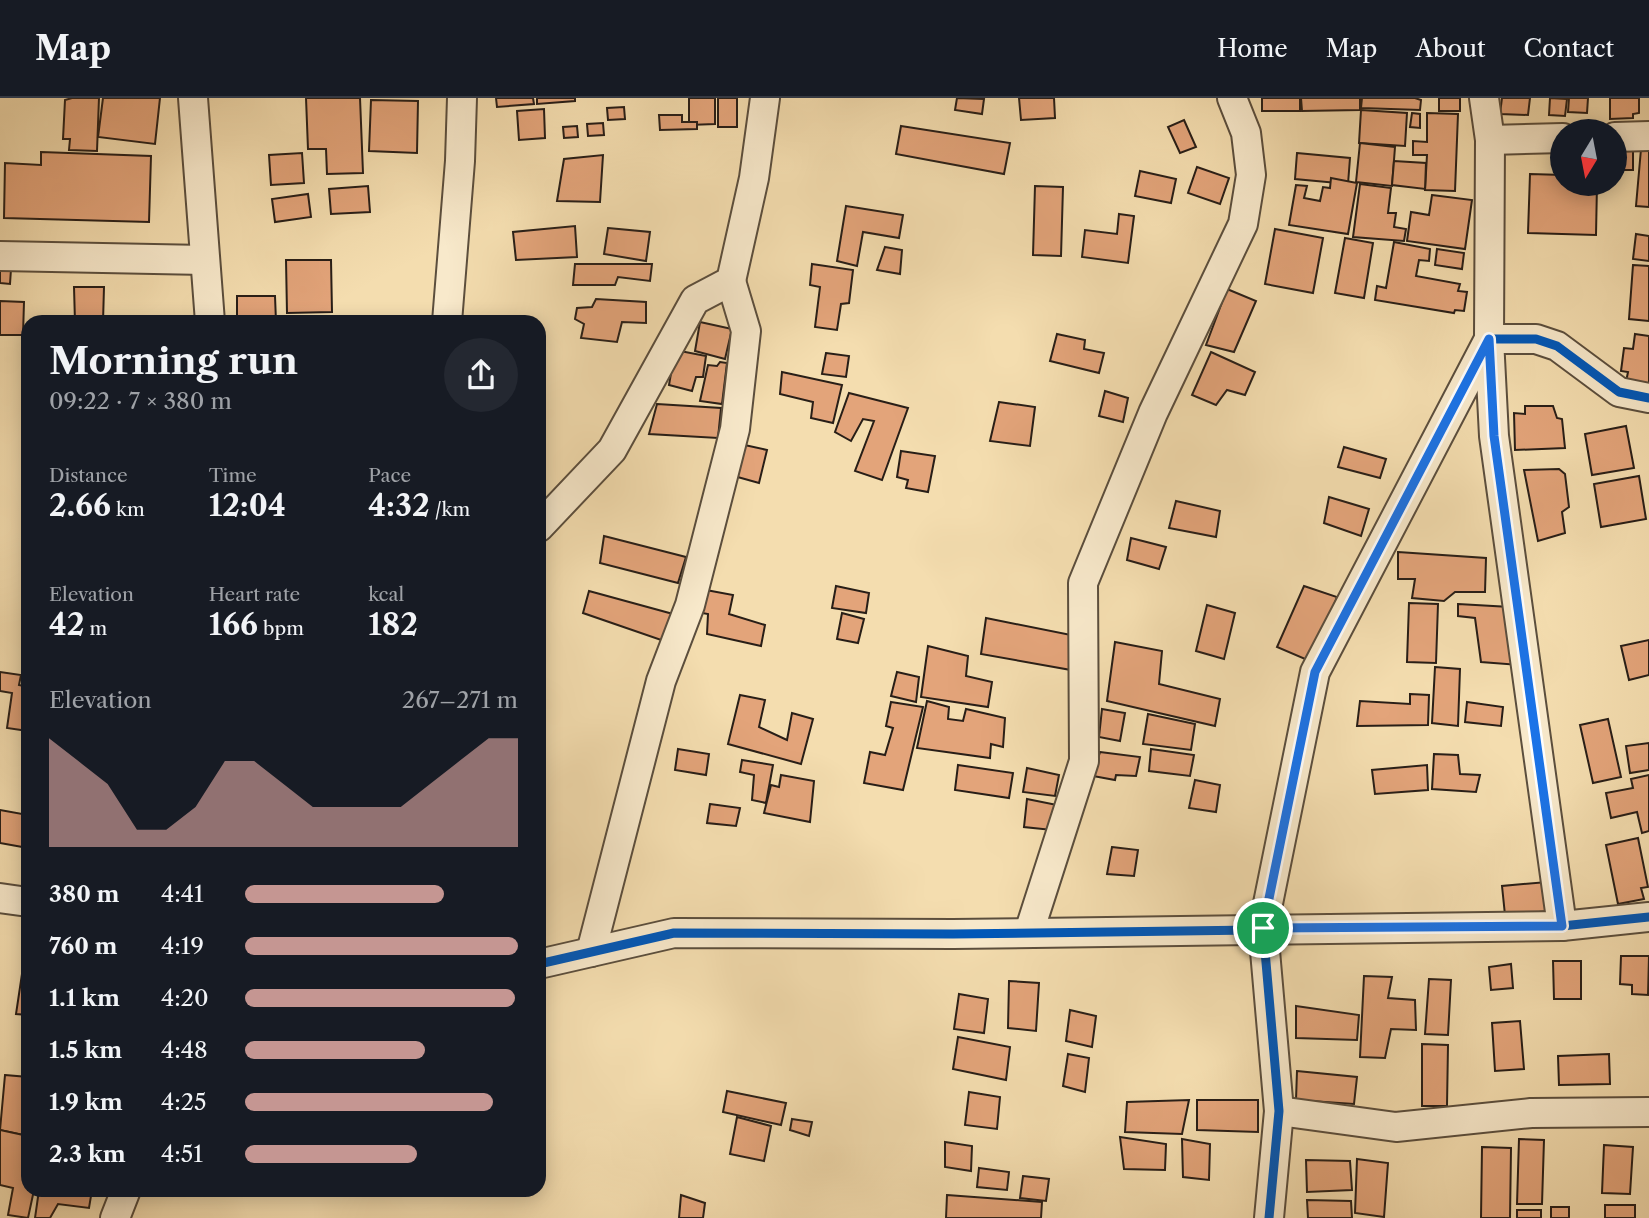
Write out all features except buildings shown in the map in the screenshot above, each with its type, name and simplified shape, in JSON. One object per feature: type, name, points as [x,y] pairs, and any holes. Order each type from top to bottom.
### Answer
[{"type":"street","points":[[193,98],[209,315]]},
{"type":"street","points":[[448,315],[460,161],[462,98]]},
{"type":"street","points":[[591,952],[661,681],[690,605],[735,429],[746,331],[731,281],[754,178],[765,98]]},
{"type":"street","points":[[1029,932],[1084,761],[1083,583],[1153,413],[1243,224],[1251,175],[1246,133],[1232,98]]},
{"type":"street","points":[[1484,98],[1490,140],[1489,339],[1494,436],[1562,926]]},
{"type":"street","points":[[1628,137],[1649,136]]},
{"type":"street","points":[[1490,140],[1550,138]]},
{"type":"street","points":[[0,256],[205,260]]},
{"type":"street","points":[[546,520],[612,450],[695,300],[731,281]]},
{"type":"street","points":[[1489,339],[1536,339],[1557,346],[1619,392],[1649,398]]},
{"type":"street","points":[[1269,1218],[1279,1111],[1263,928],[1315,672],[1489,339]]},
{"type":"street","points":[[0,898],[21,901]]},
{"type":"street","points":[[546,962],[674,933],[1562,926],[1649,917]]},
{"type":"street","points":[[1279,1111],[1396,1127],[1531,1112],[1649,1111]]},
{"type":"street","points":[[115,1218],[123,1197]]},
{"type":"cycle path","points":[[1269,1218],[1279,1111],[1263,928],[1315,672],[1489,339],[1536,339],[1557,346],[1619,392],[1649,398]]},
{"type":"cycle path","points":[[546,962],[674,933],[953,934],[1562,926],[1649,917]]},
{"type":"route","points":[[1489,339],[1494,436],[1562,926],[1263,928],[1315,672],[1489,339]]}]
